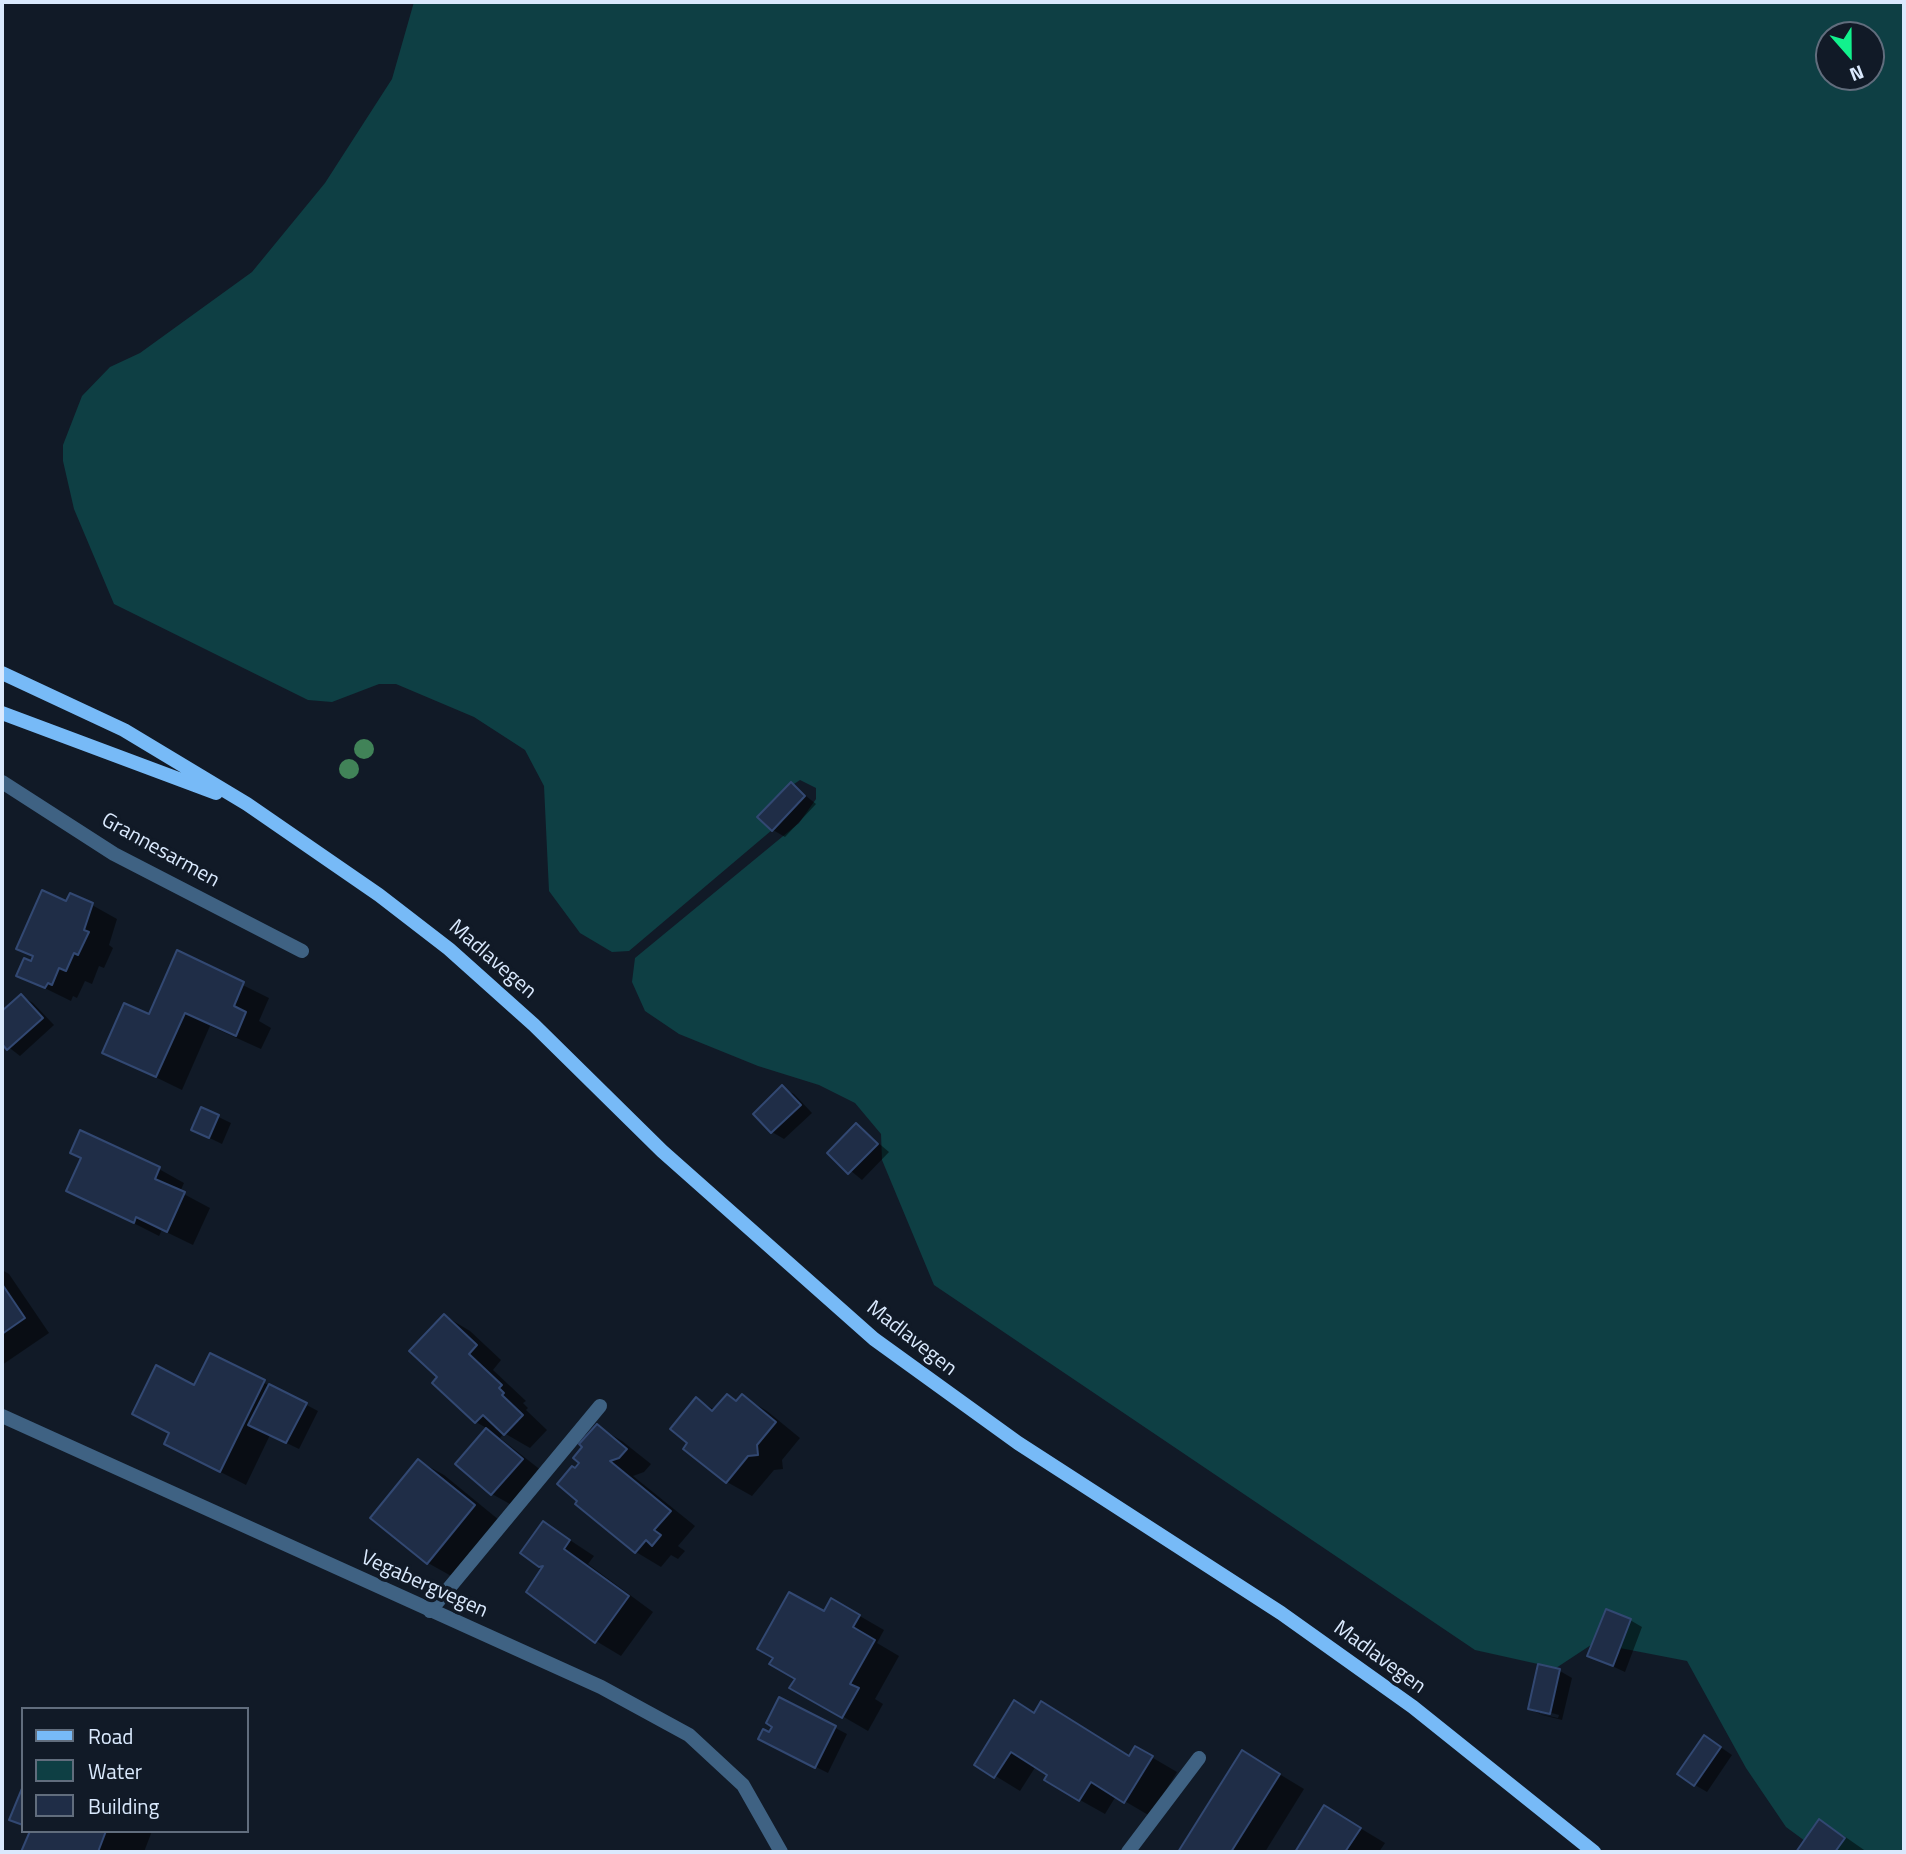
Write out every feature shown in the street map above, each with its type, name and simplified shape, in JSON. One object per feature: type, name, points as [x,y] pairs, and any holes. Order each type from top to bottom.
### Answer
[{"type":"main road","name":"Madlavegen","points":[[2,673],[124,730],[247,804],[379,895],[449,949],[534,1025],[662,1151],[874,1339],[1018,1443],[1281,1612],[1413,1707],[1594,1852]]},
{"type":"main road","name":"Madlavegen","points":[[2,713],[247,804]]},
{"type":"street","name":"Grannesarmen","points":[[2,782],[114,853],[302,951]]},
{"type":"street","points":[[430,1611],[600,1406]]},
{"type":"street","name":"Vegabergvegen","points":[[2,1416],[601,1687],[689,1735],[743,1785],[781,1852]]},
{"type":"street","points":[[1128,1852],[1199,1758]]},
{"type":"water","points":[[414,2],[1904,2],[1904,1852],[1820,1852],[1786,1827],[1746,1768],[1687,1661],[1594,1643],[1556,1668],[1475,1650],[934,1285],[882,1160],[881,1134],[855,1103],[819,1085],[758,1066],[679,1034],[645,1011],[632,982],[635,958],[799,823],[816,799],[816,788],[800,780],[794,784],[772,830],[629,951],[612,952],[580,933],[549,891],[544,786],[525,750],[474,717],[396,684],[379,684],[332,702],[308,700],[114,604],[74,509],[63,461],[63,445],[82,396],[110,367],[140,353],[252,272],[325,183],[392,79]]},
{"type":"building","points":[[791,782],[805,796],[772,831],[757,817]]},
{"type":"building","points":[[42,890],[66,901],[70,893],[93,903],[84,930],[89,932],[78,955],[74,953],[66,971],[59,968],[52,985],[48,983],[45,988],[16,976],[24,958],[31,961],[33,956],[16,949]]},
{"type":"building","points":[[177,950],[244,982],[234,1006],[246,1012],[236,1036],[185,1013],[156,1077],[102,1053],[124,1003],[149,1014]]},
{"type":"building","points":[[21,994],[43,1018],[7,1050],[2,1044],[2,1011]]},
{"type":"building","points":[[782,1085],[801,1105],[771,1133],[753,1114]]},
{"type":"building","points":[[201,1107],[219,1115],[209,1138],[191,1130]]},
{"type":"building","points":[[856,1123],[878,1144],[848,1174],[827,1153]]},
{"type":"building","points":[[80,1130],[160,1167],[155,1179],[185,1192],[167,1232],[136,1217],[134,1223],[66,1191],[81,1158],[70,1153]]},
{"type":"building","points":[[2,1284],[25,1318],[2,1334]]},
{"type":"building","points":[[444,1314],[477,1345],[469,1354],[502,1385],[499,1388],[504,1393],[502,1395],[523,1415],[504,1435],[483,1415],[475,1423],[432,1383],[437,1377],[409,1351]]},
{"type":"building","points":[[210,1353],[265,1380],[220,1472],[164,1444],[169,1433],[132,1414],[156,1365],[194,1385]]},
{"type":"building","points":[[269,1384],[307,1403],[286,1443],[248,1425]]},
{"type":"building","points":[[727,1394],[736,1401],[742,1394],[776,1422],[757,1445],[758,1455],[748,1456],[726,1483],[683,1449],[687,1443],[670,1429],[696,1397],[712,1411]]},
{"type":"building","points":[[597,1424],[627,1449],[619,1458],[610,1461],[671,1511],[654,1530],[661,1535],[652,1546],[646,1540],[635,1553],[575,1504],[577,1501],[557,1484],[572,1466],[575,1468],[579,1463],[573,1458],[582,1447],[579,1444]]},
{"type":"building","points":[[486,1428],[523,1459],[491,1495],[455,1464]]},
{"type":"building","points":[[418,1459],[475,1505],[427,1564],[370,1518]]},
{"type":"building","points":[[543,1521],[570,1540],[564,1549],[629,1596],[595,1643],[526,1592],[543,1566],[539,1567],[520,1553]]},
{"type":"building","points":[[789,1592],[824,1611],[831,1598],[860,1615],[853,1627],[875,1640],[850,1684],[859,1688],[842,1718],[789,1688],[795,1679],[769,1664],[773,1658],[757,1649]]},
{"type":"building","points":[[1606,1609],[1631,1619],[1613,1666],[1587,1656]]},
{"type":"building","points":[[1538,1664],[1560,1669],[1550,1714],[1528,1709]]},
{"type":"building","points":[[779,1697],[836,1726],[815,1768],[758,1739],[763,1729],[769,1732],[772,1727],[766,1723]]},
{"type":"building","points":[[1014,1700],[1034,1713],[1041,1701],[1129,1756],[1135,1746],[1153,1756],[1124,1803],[1091,1782],[1079,1801],[1044,1780],[1047,1775],[1011,1752],[994,1778],[974,1765]]},
{"type":"building","points":[[1704,1735],[1721,1747],[1694,1786],[1677,1774]]},
{"type":"building","points":[[1242,1750],[1280,1774],[1231,1852],[1178,1852]]},
{"type":"building","points":[[21,1791],[21,1824],[9,1820]]},
{"type":"building","points":[[1324,1805],[1361,1828],[1345,1852],[1295,1852]]},
{"type":"building","points":[[1819,1819],[1845,1838],[1835,1852],[1796,1852]]},
{"type":"building","points":[[29,1833],[105,1833],[98,1852],[21,1852]]}]
